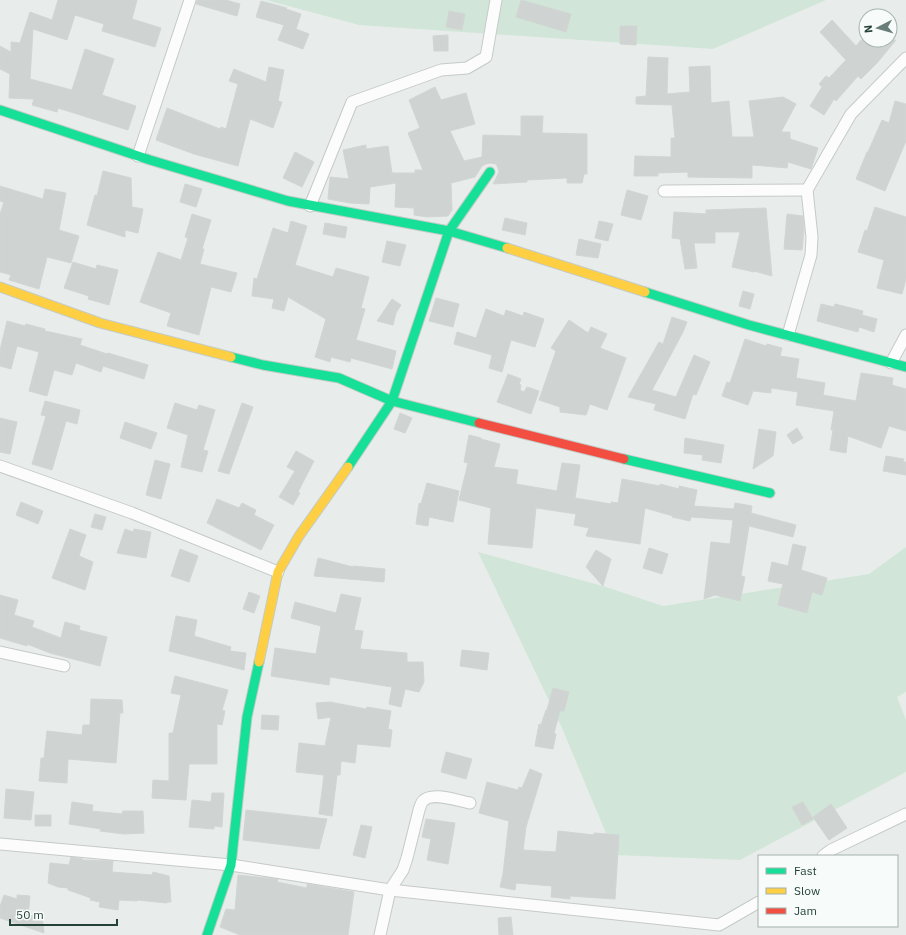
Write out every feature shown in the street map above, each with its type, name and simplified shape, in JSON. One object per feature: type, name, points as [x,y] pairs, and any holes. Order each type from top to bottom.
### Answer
[{"type":"street","points":[[138,156],[190,0]]},
{"type":"street","points":[[310,206],[352,102],[441,70],[467,68],[486,57],[496,0]]},
{"type":"street","points":[[788,335],[811,255],[812,237],[807,190],[851,114],[906,58]]},
{"type":"street","points":[[0,110],[138,156],[288,201],[449,231],[565,266],[749,325],[906,367]]},
{"type":"street","points":[[207,935],[231,865],[247,717],[278,572],[299,536],[351,463],[392,401],[449,231],[490,172]]},
{"type":"street","points":[[664,191],[807,190]]},
{"type":"street","points":[[0,287],[100,323],[263,365],[339,378],[392,401],[537,438],[770,493]]},
{"type":"street","points":[[891,363],[906,335]]},
{"type":"street","points":[[0,466],[132,513],[278,572]]},
{"type":"street","points":[[0,652],[64,666]]},
{"type":"street","points":[[380,935],[390,890],[403,870],[422,801],[430,796],[470,803]]},
{"type":"street","points":[[824,855],[831,850],[906,814]]},
{"type":"street","points":[[0,844],[231,865],[390,890],[719,925],[758,903]]},
{"type":"green space","points":[[266,0],[826,0],[713,49],[359,25]]},
{"type":"green space","points":[[906,547],[906,692],[897,697],[906,720],[906,772],[740,860],[615,855],[562,728],[478,552],[603,586],[663,606],[869,574]]},
{"type":"building","points":[[58,0],[137,0],[132,19],[161,28],[155,47],[102,31],[104,24],[75,15],[67,40],[33,29],[30,79],[72,90],[85,49],[114,59],[102,95],[136,106],[128,130],[58,108],[57,112],[32,105],[34,99],[9,98],[10,74],[0,69],[0,46],[11,52],[11,42],[20,43],[30,12],[52,20]]},
{"type":"building","points":[[197,0],[226,0],[240,4],[237,16],[196,4]]},
{"type":"building","points":[[521,0],[571,14],[566,32],[516,17]]},
{"type":"building","points":[[261,1],[287,8],[286,9],[301,14],[296,29],[309,34],[303,49],[278,40],[284,25],[256,17]]},
{"type":"building","points":[[449,11],[465,14],[462,30],[446,27]]},
{"type":"building","points":[[832,20],[856,46],[858,44],[858,48],[889,48],[861,79],[858,76],[836,101],[834,99],[824,115],[810,106],[822,87],[819,84],[826,76],[829,78],[846,60],[820,32]]},
{"type":"building","points":[[620,26],[637,26],[636,45],[620,44]]},
{"type":"building","points":[[448,35],[448,51],[434,51],[433,36]]},
{"type":"building","points":[[648,57],[668,58],[667,94],[690,92],[689,67],[710,66],[711,103],[729,101],[732,137],[754,137],[749,101],[783,97],[796,104],[781,132],[790,132],[790,139],[818,148],[811,169],[788,162],[787,168],[752,165],[752,178],[688,177],[688,172],[658,173],[658,176],[634,176],[635,156],[671,157],[671,138],[675,138],[672,105],[636,104],[636,97],[646,96]]},
{"type":"building","points":[[269,67],[284,70],[278,101],[282,102],[273,128],[250,119],[238,166],[194,154],[156,140],[167,108],[220,129],[221,127],[226,129],[238,84],[229,81],[234,69],[266,82]]},
{"type":"building","points":[[435,87],[441,100],[466,93],[475,124],[450,131],[464,161],[482,157],[483,135],[521,136],[521,116],[543,116],[542,133],[587,134],[587,174],[584,174],[582,183],[567,183],[567,178],[527,180],[527,182],[493,184],[499,172],[496,164],[490,163],[482,166],[475,177],[451,183],[452,210],[448,216],[427,217],[414,215],[414,208],[395,207],[396,183],[370,187],[369,204],[350,203],[328,199],[330,177],[349,179],[343,150],[366,145],[366,149],[388,146],[392,173],[415,173],[415,170],[423,170],[408,133],[420,128],[409,100]]},
{"type":"building","points":[[895,101],[906,104],[906,141],[885,191],[856,179],[882,120],[889,123]]},
{"type":"building","points":[[295,152],[314,162],[302,187],[283,178]]},
{"type":"building","points":[[103,171],[131,178],[132,207],[143,209],[138,233],[125,230],[125,237],[87,225],[95,195],[97,196]]},
{"type":"building","points":[[185,184],[202,189],[196,207],[180,202]]},
{"type":"building","points":[[0,186],[43,199],[45,189],[66,193],[59,230],[79,236],[71,263],[47,257],[39,289],[9,280],[11,275],[0,272],[0,214],[4,202],[0,201]]},
{"type":"building","points":[[627,190],[648,196],[641,220],[621,215]]},
{"type":"building","points":[[875,207],[906,217],[906,279],[902,294],[877,288],[884,260],[858,252],[865,230],[867,231]]},
{"type":"building","points":[[766,208],[772,276],[732,267],[740,232],[715,232],[715,243],[694,243],[697,268],[685,269],[680,239],[672,238],[674,212],[706,214],[706,210]]},
{"type":"building","points":[[192,214],[211,220],[202,249],[204,249],[200,264],[237,273],[231,292],[211,287],[199,335],[167,326],[171,313],[140,302],[158,252],[181,260],[188,238],[185,237]]},
{"type":"building","points":[[787,214],[803,216],[804,230],[802,250],[784,249]]},
{"type":"building","points":[[505,218],[527,223],[525,235],[502,230]]},
{"type":"building","points":[[291,221],[307,226],[295,265],[333,277],[336,268],[369,277],[361,308],[365,309],[356,340],[396,351],[392,369],[351,358],[350,362],[331,357],[330,362],[315,357],[326,319],[288,297],[284,311],[272,308],[274,299],[252,296],[254,278],[257,279],[273,228],[288,233]]},
{"type":"building","points":[[599,221],[613,224],[608,241],[595,238]]},
{"type":"building","points":[[325,223],[347,227],[345,238],[323,234]]},
{"type":"building","points":[[579,239],[601,244],[598,258],[576,255]]},
{"type":"building","points":[[387,241],[406,245],[400,266],[382,262]]},
{"type":"building","points":[[73,262],[96,269],[97,265],[118,270],[109,305],[88,299],[89,296],[64,288]]},
{"type":"building","points":[[743,291],[754,294],[750,309],[739,306]]},
{"type":"building","points":[[436,298],[459,304],[453,327],[429,321]]},
{"type":"building","points":[[392,299],[401,305],[396,313],[393,325],[377,321]]},
{"type":"building","points":[[821,304],[834,307],[835,304],[863,311],[862,315],[877,319],[874,332],[859,327],[858,332],[817,321]]},
{"type":"building","points":[[486,309],[504,316],[506,310],[523,316],[524,312],[544,319],[535,347],[511,340],[502,372],[489,368],[492,355],[454,344],[457,332],[476,338]]},
{"type":"building","points":[[672,317],[687,322],[652,390],[676,397],[694,355],[710,362],[696,395],[693,394],[685,419],[654,410],[656,404],[628,397],[659,342],[663,344]]},
{"type":"building","points":[[569,320],[588,333],[591,327],[607,334],[600,348],[626,358],[607,410],[590,404],[586,415],[560,412],[560,407],[539,400],[556,351],[551,348]]},
{"type":"building","points":[[7,321],[25,326],[26,324],[45,329],[45,331],[82,339],[80,345],[148,365],[144,379],[103,366],[101,372],[76,363],[72,375],[54,370],[47,396],[29,391],[39,352],[17,346],[11,369],[0,366],[0,350]]},
{"type":"building","points":[[745,339],[766,346],[767,344],[782,348],[780,356],[799,359],[796,378],[825,383],[823,395],[856,401],[861,373],[893,378],[892,385],[906,389],[906,431],[889,426],[881,448],[848,436],[846,453],[830,450],[834,411],[796,405],[798,392],[771,388],[771,393],[753,391],[748,405],[722,396],[727,382],[730,383]]},
{"type":"building","points":[[508,374],[521,379],[519,384],[521,385],[520,390],[524,392],[527,387],[539,391],[531,414],[497,402]]},
{"type":"building","points":[[45,401],[80,410],[77,424],[66,421],[52,470],[32,464],[46,416],[41,415]]},
{"type":"building","points":[[175,403],[197,410],[199,405],[215,410],[203,450],[208,451],[202,472],[181,467],[188,435],[167,428]]},
{"type":"building","points":[[242,403],[253,407],[229,474],[218,471]]},
{"type":"building","points":[[400,413],[412,418],[405,433],[394,429]]},
{"type":"building","points":[[0,418],[17,422],[10,454],[0,452]]},
{"type":"building","points":[[125,422],[157,433],[151,449],[120,438]]},
{"type":"building","points":[[797,428],[803,438],[793,444],[787,435]]},
{"type":"building","points":[[759,429],[776,432],[773,456],[753,469]]},
{"type":"building","points":[[469,435],[500,444],[494,467],[518,470],[516,484],[557,491],[562,463],[580,465],[575,498],[611,504],[611,502],[618,503],[622,479],[660,486],[660,484],[679,489],[679,486],[697,490],[694,506],[734,509],[735,503],[752,506],[751,513],[796,525],[793,537],[749,526],[741,576],[745,577],[740,601],[715,595],[704,599],[711,542],[730,544],[733,520],[691,517],[690,521],[645,508],[640,544],[586,536],[589,528],[574,525],[576,514],[536,508],[532,548],[488,544],[491,508],[459,500],[468,463],[464,462]]},
{"type":"building","points":[[685,438],[724,445],[721,463],[702,460],[703,455],[684,453]]},
{"type":"building","points":[[296,451],[314,461],[293,505],[279,497],[295,471],[287,467]]},
{"type":"building","points":[[886,456],[904,459],[903,462],[906,462],[906,475],[883,471]]},
{"type":"building","points":[[155,460],[170,464],[161,499],[146,495]]},
{"type":"building","points":[[427,483],[459,491],[453,522],[429,517],[428,526],[416,524],[419,503],[421,504]]},
{"type":"building","points":[[217,499],[239,508],[242,503],[256,510],[254,515],[274,525],[261,550],[207,523]]},
{"type":"building","points":[[21,502],[43,511],[38,524],[16,515]]},
{"type":"building","points":[[95,514],[106,517],[102,530],[91,527]]},
{"type":"building","points":[[70,529],[86,535],[79,556],[93,562],[85,590],[52,578]]},
{"type":"building","points":[[125,529],[133,532],[134,529],[151,532],[146,558],[117,553]]},
{"type":"building","points":[[793,544],[806,547],[801,570],[827,578],[822,595],[812,592],[807,613],[778,605],[783,584],[768,581],[772,562],[788,566]]},
{"type":"building","points":[[649,548],[668,554],[662,574],[643,568]]},
{"type":"building","points":[[180,549],[198,556],[189,582],[171,576]]},
{"type":"building","points":[[596,550],[611,559],[603,586],[586,567]]},
{"type":"building","points":[[318,558],[353,567],[385,569],[384,582],[314,576]]},
{"type":"building","points":[[249,592],[260,596],[254,613],[243,609]]},
{"type":"building","points":[[341,594],[361,598],[354,630],[363,631],[360,649],[407,653],[407,662],[423,662],[424,682],[419,692],[405,689],[401,707],[389,704],[392,687],[330,677],[329,685],[271,676],[275,648],[316,654],[321,626],[291,618],[295,602],[336,613]]},
{"type":"building","points":[[0,595],[18,600],[14,615],[34,621],[32,627],[61,638],[65,622],[80,626],[79,630],[107,637],[100,666],[50,653],[27,644],[27,646],[0,638]]},
{"type":"building","points":[[176,616],[197,620],[194,636],[231,647],[230,651],[246,653],[244,670],[169,651]]},
{"type":"building","points":[[462,650],[489,653],[487,670],[460,666]]},
{"type":"building","points":[[175,676],[228,690],[222,710],[225,711],[222,725],[217,724],[217,764],[189,764],[186,800],[152,798],[153,780],[169,781],[169,733],[173,733],[181,695],[171,693]]},
{"type":"building","points":[[553,688],[569,692],[564,711],[560,711],[554,733],[556,734],[553,749],[535,746],[539,724],[541,725],[547,710]]},
{"type":"building","points":[[91,699],[122,700],[123,713],[120,713],[116,763],[68,759],[67,783],[39,781],[41,758],[44,758],[47,731],[82,735],[83,725],[90,725]]},
{"type":"building","points":[[330,702],[366,709],[367,707],[391,711],[388,729],[392,730],[390,747],[357,744],[355,763],[341,761],[340,775],[337,775],[332,816],[319,814],[324,775],[296,772],[299,743],[325,746],[331,717],[318,719],[316,703]]},
{"type":"building","points":[[262,715],[279,716],[278,730],[261,729]]},
{"type":"building","points":[[446,752],[472,759],[466,779],[441,772]]},
{"type":"building","points":[[530,769],[542,774],[526,827],[523,850],[556,852],[558,831],[594,835],[594,833],[619,835],[615,899],[570,896],[570,899],[551,897],[552,886],[516,883],[515,890],[500,887],[503,874],[509,821],[479,813],[487,782],[518,790],[519,787],[522,788]]},
{"type":"building","points":[[6,789],[34,792],[31,820],[4,818]]},
{"type":"building","points":[[212,793],[224,793],[222,827],[214,826],[214,829],[189,827],[192,800],[211,802]]},
{"type":"building","points":[[72,802],[93,805],[92,811],[122,814],[123,811],[143,811],[144,833],[124,834],[100,831],[101,829],[69,824]]},
{"type":"building","points":[[803,802],[813,819],[802,825],[792,807]]},
{"type":"building","points":[[831,804],[847,828],[829,840],[813,817]]},
{"type":"building","points":[[246,810],[327,819],[319,849],[243,840]]},
{"type":"building","points":[[35,815],[51,815],[51,826],[35,826]]},
{"type":"building","points":[[426,819],[455,823],[448,864],[427,860],[431,839],[422,837]]},
{"type":"building","points":[[361,825],[372,827],[365,858],[353,855]]},
{"type":"building","points":[[71,857],[83,859],[82,860],[113,861],[112,872],[152,875],[153,872],[169,876],[171,902],[119,900],[118,910],[99,907],[100,902],[90,900],[91,898],[68,890],[68,888],[58,887],[48,883],[50,863],[69,865]]},
{"type":"building","points":[[238,875],[278,879],[277,882],[307,888],[307,884],[354,892],[348,935],[240,935],[220,927],[226,909],[235,910]]},
{"type":"building","points":[[4,895],[17,899],[17,895],[30,896],[28,916],[42,914],[44,933],[0,918],[0,906]]},
{"type":"building","points":[[511,917],[513,935],[499,935],[498,918]]},
{"type":"traffic: fast","points":[[0,110],[150,160],[288,201],[449,231],[507,248]]},
{"type":"traffic: fast","points":[[348,467],[392,401],[449,231],[490,172]]},
{"type":"traffic: fast","points":[[645,292],[749,325],[906,367]]},
{"type":"traffic: fast","points":[[231,357],[263,365],[339,378],[392,401],[479,423]]},
{"type":"traffic: fast","points":[[624,459],[770,493]]},
{"type":"traffic: fast","points":[[207,935],[231,865],[247,717],[259,662]]},
{"type":"traffic: slow","points":[[507,248],[645,292]]},
{"type":"traffic: slow","points":[[0,287],[100,323],[231,357]]},
{"type":"traffic: slow","points":[[259,662],[278,572],[299,536],[348,467]]},
{"type":"traffic: jam","points":[[479,423],[624,459]]}]
